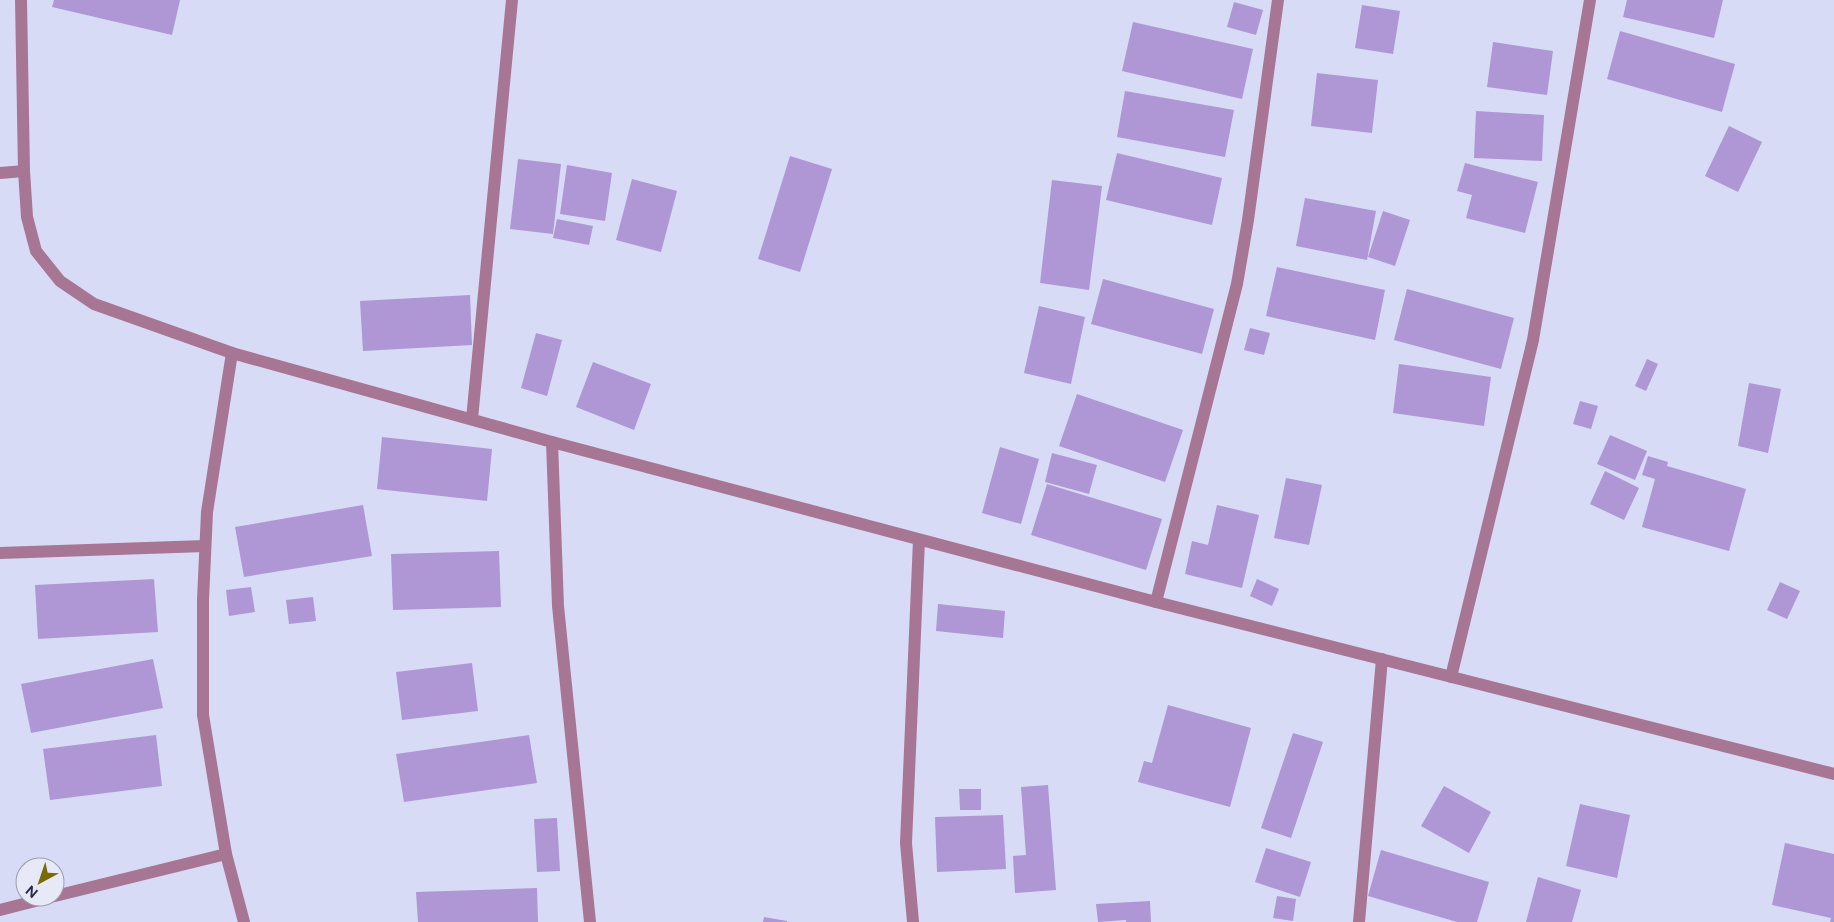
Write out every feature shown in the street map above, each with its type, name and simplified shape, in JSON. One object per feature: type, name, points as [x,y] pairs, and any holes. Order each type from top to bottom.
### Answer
[{"type":"street","points":[[21,0],[24,171],[27,217],[36,251],[60,281],[94,304],[232,353],[552,442],[1156,602],[1834,774]]},
{"type":"street","points":[[472,419],[512,0]]},
{"type":"street","points":[[1156,602],[1237,284],[1248,220],[1278,0]]},
{"type":"street","points":[[1451,677],[1533,340],[1590,0]]},
{"type":"street","points":[[0,173],[24,171]]},
{"type":"street","points":[[232,353],[207,512],[203,715],[226,854],[244,922]]},
{"type":"street","points":[[552,442],[558,606],[590,922]]},
{"type":"street","points":[[913,922],[906,843],[919,540]]},
{"type":"street","points":[[0,553],[206,546]]},
{"type":"street","points":[[1359,922],[1382,659]]},
{"type":"street","points":[[65,894],[226,854]]},
{"type":"street","points":[[0,910],[15,906]]},
{"type":"building","points":[[54,0],[180,0],[172,35],[52,7]]},
{"type":"building","points":[[1627,0],[1723,0],[1714,38],[1623,17]]},
{"type":"building","points":[[1234,2],[1263,10],[1256,35],[1227,27]]},
{"type":"building","points":[[1362,5],[1400,11],[1393,54],[1355,48]]},
{"type":"building","points":[[1133,22],[1253,49],[1242,99],[1122,71]]},
{"type":"building","points":[[1620,31],[1735,64],[1722,112],[1607,79]]},
{"type":"building","points":[[1493,42],[1553,51],[1547,95],[1487,87]]},
{"type":"building","points":[[1317,73],[1378,80],[1372,133],[1311,126]]},
{"type":"building","points":[[1125,91],[1234,110],[1225,157],[1117,137]]},
{"type":"building","points":[[1476,111],[1544,115],[1542,161],[1474,158]]},
{"type":"building","points":[[1729,126],[1762,142],[1738,192],[1705,176]]},
{"type":"building","points":[[1117,153],[1222,178],[1212,225],[1106,200]]},
{"type":"building","points":[[790,156],[832,169],[800,272],[758,259]]},
{"type":"building","points":[[518,159],[561,164],[553,234],[510,229]]},
{"type":"building","points":[[1465,163],[1538,182],[1525,233],[1466,218],[1472,195],[1457,191]]},
{"type":"building","points":[[567,165],[612,173],[605,221],[560,214]]},
{"type":"building","points":[[632,179],[677,191],[661,252],[616,240]]},
{"type":"building","points":[[1052,180],[1102,186],[1089,290],[1040,283]]},
{"type":"building","points":[[1305,198],[1376,211],[1367,260],[1296,246]]},
{"type":"building","points":[[1383,211],[1410,220],[1395,266],[1368,257]]},
{"type":"building","points":[[557,219],[593,226],[589,245],[553,238]]},
{"type":"building","points":[[1277,267],[1385,290],[1375,340],[1266,316]]},
{"type":"building","points":[[1103,279],[1214,309],[1202,354],[1091,324]]},
{"type":"building","points":[[1407,289],[1514,318],[1501,369],[1394,340]]},
{"type":"building","points":[[470,295],[472,345],[363,351],[360,301]]},
{"type":"building","points":[[1039,306],[1085,317],[1071,384],[1024,373]]},
{"type":"building","points":[[1250,328],[1270,333],[1264,355],[1244,350]]},
{"type":"building","points":[[536,333],[562,340],[547,396],[521,388]]},
{"type":"building","points":[[1647,359],[1658,364],[1646,391],[1635,386]]},
{"type":"building","points":[[593,362],[651,384],[634,430],[576,407]]},
{"type":"building","points":[[1399,364],[1491,377],[1484,426],[1393,413]]},
{"type":"building","points":[[1749,383],[1781,389],[1768,453],[1738,446]]},
{"type":"building","points":[[1077,394],[1183,430],[1165,482],[1059,446]]},
{"type":"building","points":[[1580,401],[1598,406],[1591,429],[1573,424]]},
{"type":"building","points":[[1610,435],[1647,451],[1635,480],[1597,464]]},
{"type":"building","points":[[382,437],[492,449],[487,501],[377,489]]},
{"type":"building","points":[[1000,447],[1039,459],[1021,524],[982,513]]},
{"type":"building","points":[[1052,453],[1097,465],[1089,494],[1045,482]]},
{"type":"building","points":[[1648,456],[1668,462],[1667,466],[1746,489],[1729,551],[1642,527],[1655,479],[1642,475]]},
{"type":"building","points":[[1605,471],[1639,488],[1624,520],[1590,504]]},
{"type":"building","points":[[1286,478],[1322,485],[1309,545],[1274,538]]},
{"type":"building","points":[[1047,484],[1162,519],[1146,570],[1031,535]]},
{"type":"building","points":[[363,505],[372,556],[244,577],[235,527]]},
{"type":"building","points":[[1217,505],[1259,515],[1242,588],[1185,574],[1192,541],[1208,545]]},
{"type":"building","points":[[499,551],[501,607],[393,610],[391,554]]},
{"type":"building","points":[[154,579],[158,632],[38,639],[35,585]]},
{"type":"building","points":[[1257,579],[1279,589],[1272,606],[1250,596]]},
{"type":"building","points":[[1780,582],[1800,591],[1787,619],[1767,610]]},
{"type":"building","points":[[251,587],[255,612],[229,616],[226,590]]},
{"type":"building","points":[[313,597],[316,621],[289,624],[286,600]]},
{"type":"building","points":[[938,604],[1005,611],[1003,638],[936,631]]},
{"type":"building","points":[[153,659],[163,708],[31,733],[21,684]]},
{"type":"building","points":[[472,663],[478,711],[402,720],[396,672]]},
{"type":"building","points":[[1168,705],[1251,728],[1230,807],[1138,782],[1144,761],[1152,763]]},
{"type":"building","points":[[1293,733],[1323,742],[1291,838],[1261,828]]},
{"type":"building","points":[[156,735],[162,786],[50,800],[43,749]]},
{"type":"building","points":[[529,735],[537,783],[404,802],[396,754]]},
{"type":"building","points":[[1048,785],[1056,890],[1015,893],[1013,856],[1026,855],[1021,787]]},
{"type":"building","points":[[1444,786],[1491,812],[1469,853],[1421,826]]},
{"type":"building","points":[[959,789],[981,789],[981,810],[960,810]]},
{"type":"building","points":[[1580,804],[1630,815],[1617,878],[1566,866]]},
{"type":"building","points":[[1003,815],[1006,869],[937,872],[935,817]]},
{"type":"building","points":[[557,818],[560,871],[537,872],[534,819]]},
{"type":"building","points":[[1785,843],[1834,854],[1834,922],[1830,922],[1831,918],[1772,905]]},
{"type":"building","points":[[1266,848],[1311,862],[1300,897],[1255,882]]},
{"type":"building","points":[[1381,850],[1489,882],[1477,922],[1457,922],[1368,896]]},
{"type":"building","points":[[1538,877],[1581,890],[1572,922],[1526,922]]},
{"type":"building","points":[[537,888],[538,922],[418,922],[416,892]]},
{"type":"building","points":[[1277,896],[1296,899],[1293,921],[1273,918]]},
{"type":"building","points":[[1150,901],[1151,922],[1126,922],[1126,920],[1098,922],[1096,904]]},
{"type":"building","points":[[764,917],[787,921],[787,922],[763,922]]}]
